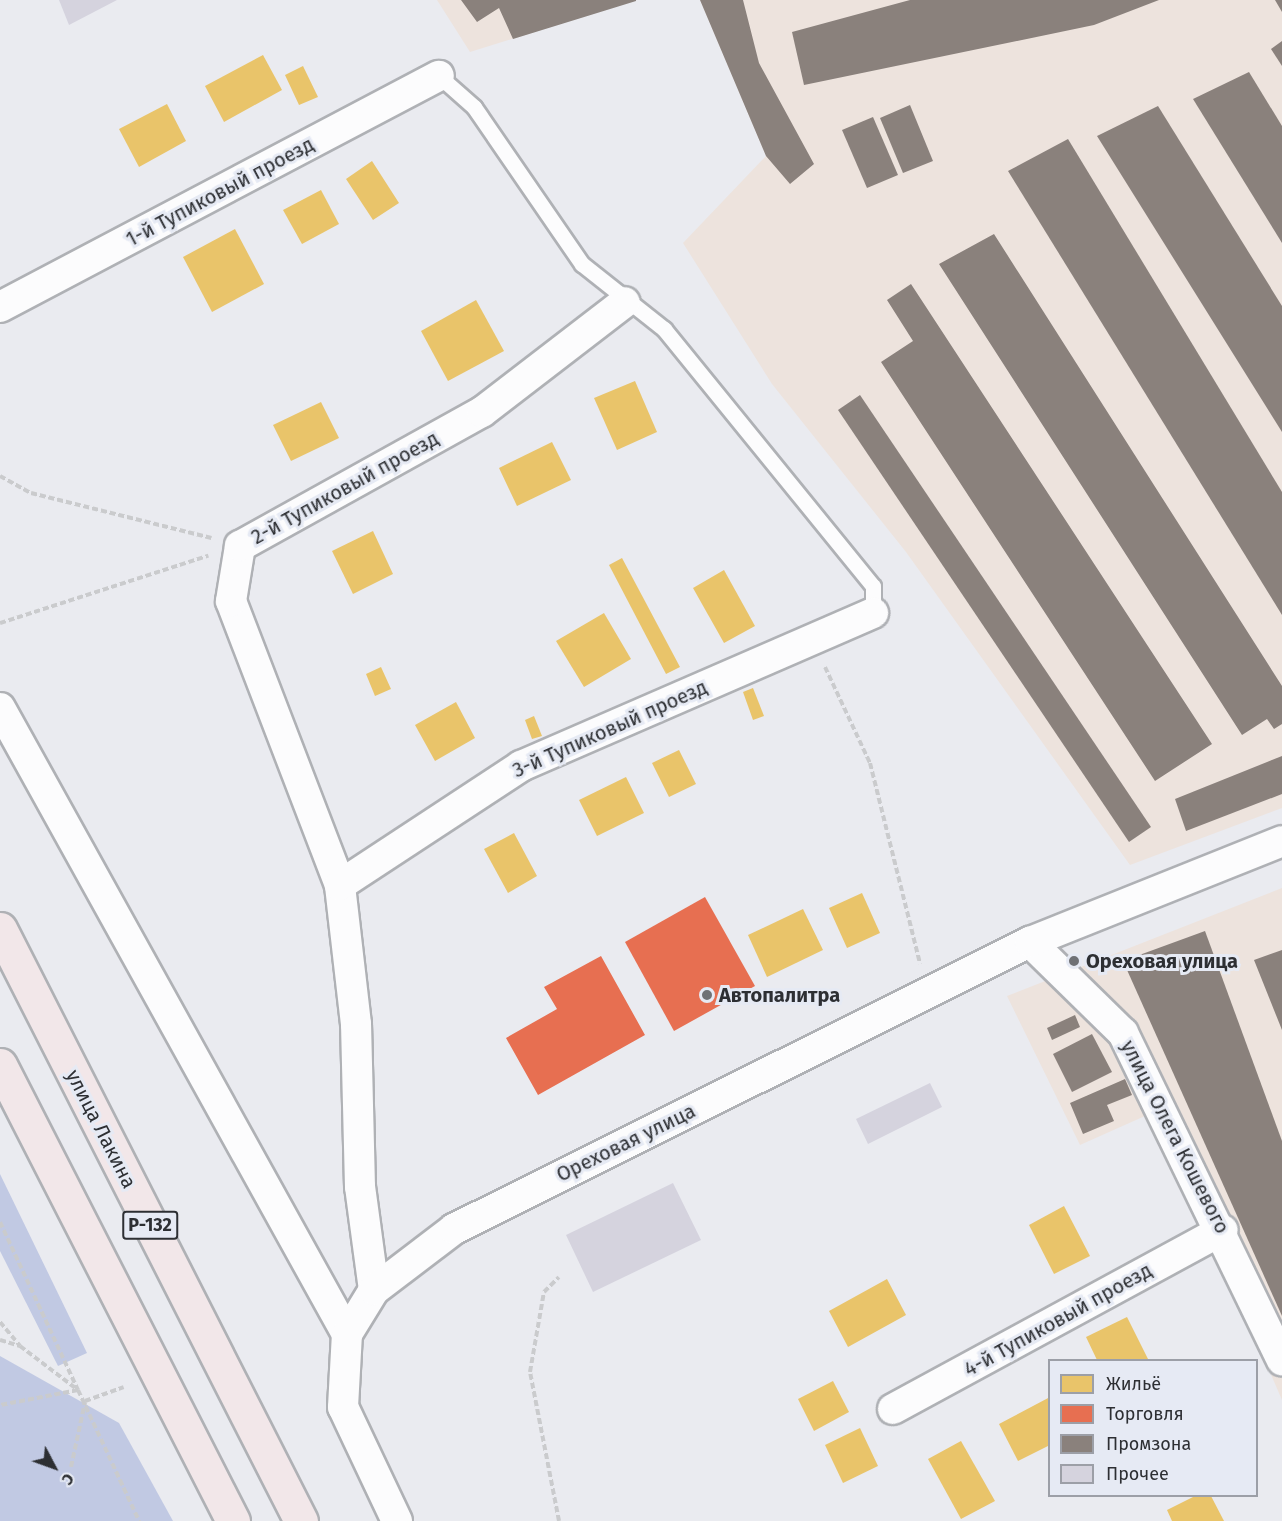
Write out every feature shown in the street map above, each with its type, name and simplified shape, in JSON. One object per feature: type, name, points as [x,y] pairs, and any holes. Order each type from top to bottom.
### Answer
[{"type":"highway","name":"улица Лакина","points":[[0,929],[301,1521]]},
{"type":"highway","name":"Р-132","points":[[0,1065],[233,1521]]},
{"type":"street","name":"1-й Тупиковый проезд","points":[[0,307],[439,76]]},
{"type":"street","name":"2-й Тупиковый проезд","points":[[340,885],[231,600],[240,546],[482,412],[625,302]]},
{"type":"street","name":"3-й Тупиковый проезд","points":[[340,885],[521,766],[873,613]]},
{"type":"street","points":[[0,708],[347,1334]]},
{"type":"street","name":"Ореховая улица","points":[[397,1521],[343,1407],[347,1334],[375,1290],[454,1229],[1030,942],[1282,841]]},
{"type":"street","points":[[340,885],[356,1023],[360,1187],[375,1290]]},
{"type":"street","name":"улица Олега Кошевого","points":[[1030,942],[1123,1033],[1223,1230],[1282,1360]]},
{"type":"street","name":"4-й Тупиковый проезд","points":[[893,1410],[1223,1230]]},
{"type":"lane","points":[[439,76],[474,107],[582,264],[625,302],[664,329],[873,586],[873,613]]},
{"type":"path","points":[[0,476],[31,493],[240,546]]},
{"type":"path","points":[[0,623],[240,546]]},
{"type":"path","points":[[812,639],[870,762],[927,993]]},
{"type":"path","points":[[0,1222],[139,1521]]},
{"type":"path","points":[[559,1277],[544,1292],[530,1372],[559,1521]]},
{"type":"path","points":[[0,1322],[20,1346],[78,1390]]},
{"type":"path","points":[[0,1340],[20,1346]]},
{"type":"path","points":[[85,1401],[124,1387]]},
{"type":"path","points":[[0,1405],[78,1390]]},
{"type":"path","points":[[71,1467],[85,1401]]},
{"type":"shaded area","points":[[437,0],[637,0],[470,52]]},
{"type":"shaded area","points":[[700,0],[1282,0],[1282,808],[1130,865],[906,552],[772,384],[683,243],[766,156]]},
{"type":"shaded area","points":[[1282,888],[1282,1400],[1206,1225],[1145,1116],[1080,1145],[1007,996]]},
{"type":"shaded area","points":[[0,1174],[87,1353],[58,1366],[0,1251]]},
{"type":"shaded area","points":[[0,1356],[119,1423],[173,1521],[0,1521]]},
{"type":"building: Жильё","points":[[263,55],[282,90],[224,122],[205,86]]},
{"type":"building: Жильё","points":[[303,66],[318,97],[299,105],[285,75]]},
{"type":"building: Жильё","points":[[167,104],[186,141],[139,167],[119,129]]},
{"type":"building: Жильё","points":[[372,161],[399,203],[373,220],[346,179]]},
{"type":"building: Жильё","points":[[321,190],[339,224],[302,244],[283,210]]},
{"type":"building: Жильё","points":[[235,229],[264,284],[212,312],[183,257]]},
{"type":"building: Жильё","points":[[476,300],[504,351],[448,381],[421,331]]},
{"type":"building: Жильё","points":[[635,381],[657,432],[617,450],[594,398]]},
{"type":"building: Жильё","points":[[321,402],[339,438],[291,461],[273,425]]},
{"type":"building: Жильё","points":[[552,442],[571,480],[517,506],[499,468]]},
{"type":"building: Жильё","points":[[373,531],[393,574],[353,594],[332,551]]},
{"type":"building: Жильё","points":[[622,558],[680,667],[666,674],[609,565]]},
{"type":"building: Жильё","points":[[724,570],[755,626],[724,643],[693,588]]},
{"type":"building: Жильё","points":[[604,613],[631,659],[584,687],[556,641]]},
{"type":"building: Жильё","points":[[381,667],[391,689],[375,696],[366,674]]},
{"type":"building: Жильё","points":[[753,688],[764,716],[753,720],[743,692]]},
{"type":"building: Жильё","points":[[456,702],[475,738],[435,761],[415,725]]},
{"type":"building: Жильё","points":[[534,716],[542,736],[532,739],[525,720]]},
{"type":"building: Жильё","points":[[679,750],[696,784],[669,797],[652,763]]},
{"type":"building: Жильё","points":[[626,777],[644,813],[597,836],[579,800]]},
{"type":"building: Жильё","points":[[514,833],[537,876],[508,893],[484,849]]},
{"type":"building: Жильё","points":[[862,893],[880,933],[847,948],[829,908]]},
{"type":"building: Жильё","points":[[803,909],[823,950],[767,977],[748,935]]},
{"type":"building: Жильё","points":[[1064,1206],[1090,1256],[1054,1274],[1029,1225]]},
{"type":"building: Жильё","points":[[887,1279],[906,1315],[848,1347],[829,1311]]},
{"type":"building: Жильё","points":[[1127,1317],[1148,1359],[1097,1359],[1086,1337]]},
{"type":"building: Жильё","points":[[833,1381],[849,1412],[814,1431],[798,1399]]},
{"type":"building: Жильё","points":[[1048,1398],[1048,1446],[1018,1461],[999,1424]]},
{"type":"building: Жильё","points":[[860,1428],[878,1466],[843,1483],[825,1445]]},
{"type":"building: Жильё","points":[[961,1441],[995,1501],[961,1519],[928,1459]]},
{"type":"building: Жильё","points":[[1193,1497],[1212,1497],[1224,1521],[1172,1521],[1167,1510]]},
{"type":"building: Торговля","points":[[705,897],[755,986],[674,1031],[625,942]]},
{"type":"building: Торговля","points":[[601,956],[645,1035],[538,1095],[506,1038],[557,1009],[544,987]]},
{"type":"building: Промзона","points":[[461,0],[636,1],[513,39],[499,8],[477,22]]},
{"type":"building: Промзона","points":[[700,0],[743,0],[759,63],[814,164],[790,184],[766,156]]},
{"type":"building: Промзона","points":[[910,0],[1159,0],[1094,25],[804,85],[792,32]]},
{"type":"building: Промзона","points":[[1275,0],[1282,0],[1282,12]]},
{"type":"building: Промзона","points":[[1282,41],[1282,66],[1271,49]]},
{"type":"building: Промзона","points":[[1249,72],[1282,126],[1282,243],[1193,99]]},
{"type":"building: Промзона","points":[[910,105],[933,161],[903,173],[880,118]]},
{"type":"building: Промзона","points":[[1158,106],[1282,306],[1282,432],[1097,136]]},
{"type":"building: Промзона","points":[[873,117],[898,175],[867,188],[842,130]]},
{"type":"building: Промзона","points":[[1068,139],[1282,492],[1282,615],[1008,171]]},
{"type":"building: Промзона","points":[[994,234],[1282,686],[1282,724],[1274,729],[1267,719],[1242,735],[939,264]]},
{"type":"building: Промзона","points":[[911,284],[1212,744],[1155,781],[881,362],[913,341],[887,300]]},
{"type":"building: Промзона","points":[[860,395],[1151,827],[1129,842],[838,410]]},
{"type":"building: Промзона","points":[[1282,756],[1282,794],[1186,831],[1175,799]]},
{"type":"building: Промзона","points":[[1205,931],[1282,1141],[1282,1316],[1123,961]]},
{"type":"building: Промзона","points":[[1282,950],[1282,1030],[1254,960]]},
{"type":"building: Промзона","points":[[1075,1015],[1080,1027],[1052,1040],[1047,1028]]},
{"type":"building: Промзона","points":[[1092,1034],[1112,1072],[1072,1092],[1053,1054]]},
{"type":"building: Промзона","points":[[1125,1079],[1132,1095],[1107,1105],[1114,1121],[1083,1134],[1070,1103]]},
{"type":"building: Прочее","points":[[59,0],[117,0],[69,25]]},
{"type":"building: Прочее","points":[[930,1083],[942,1107],[868,1144],[856,1119]]},
{"type":"building: Прочее","points":[[673,1183],[701,1240],[593,1292],[566,1235]]},
{"type":"place","name":"Ореховая улица","points":[[1074,961]]},
{"type":"place","name":"Автопалитра","points":[[707,995]]}]
